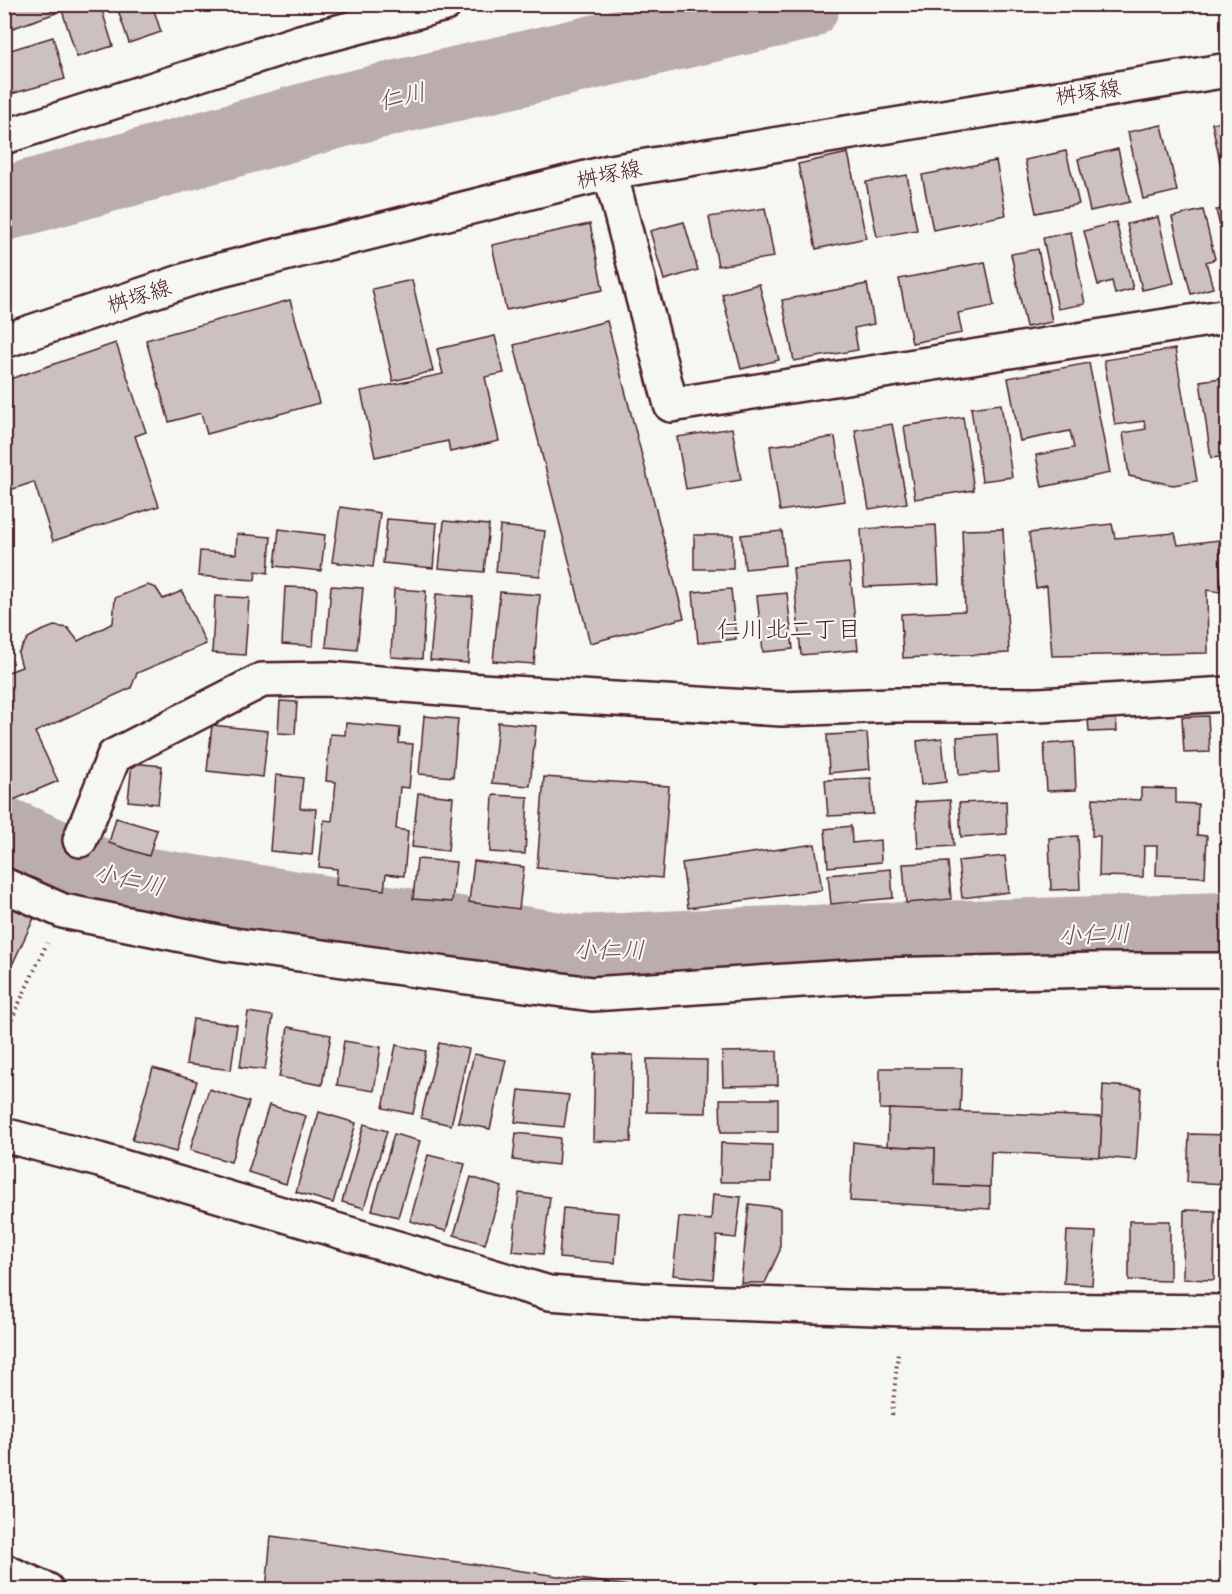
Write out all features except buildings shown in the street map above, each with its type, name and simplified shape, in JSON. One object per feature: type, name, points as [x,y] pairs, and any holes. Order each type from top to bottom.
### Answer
[{"type":"street","points":[[4,137],[300,42],[445,4]]},
{"type":"street","name":"桝塚線","points":[[4,341],[206,274],[610,172],[1227,70]]},
{"type":"street","points":[[610,172],[671,405],[1227,316]]},
{"type":"street","points":[[80,840],[114,756],[262,680],[328,679],[782,710],[892,705],[1039,705],[1225,694]]},
{"type":"street","points":[[4,885],[63,911],[227,944],[592,994],[877,975],[1098,970],[1227,970]]},
{"type":"street","points":[[4,1135],[99,1160],[549,1293],[641,1300],[906,1309],[1227,1312]]},
{"type":"street","points":[[4,1571],[47,1590]]},
{"type":"path","points":[[1225,694],[1227,809]]},
{"type":"path","points":[[4,1036],[41,957]]},
{"type":"path","points":[[892,1415],[898,1352]]},
{"type":"waterway","name":"仁川","points":[[4,204],[342,110],[803,4]]},
{"type":"waterway","name":"小仁川","points":[[4,834],[105,878],[579,952],[751,944],[1228,929]]},
{"type":"district","name":"仁川北二丁目","points":[[789,628]]}]
